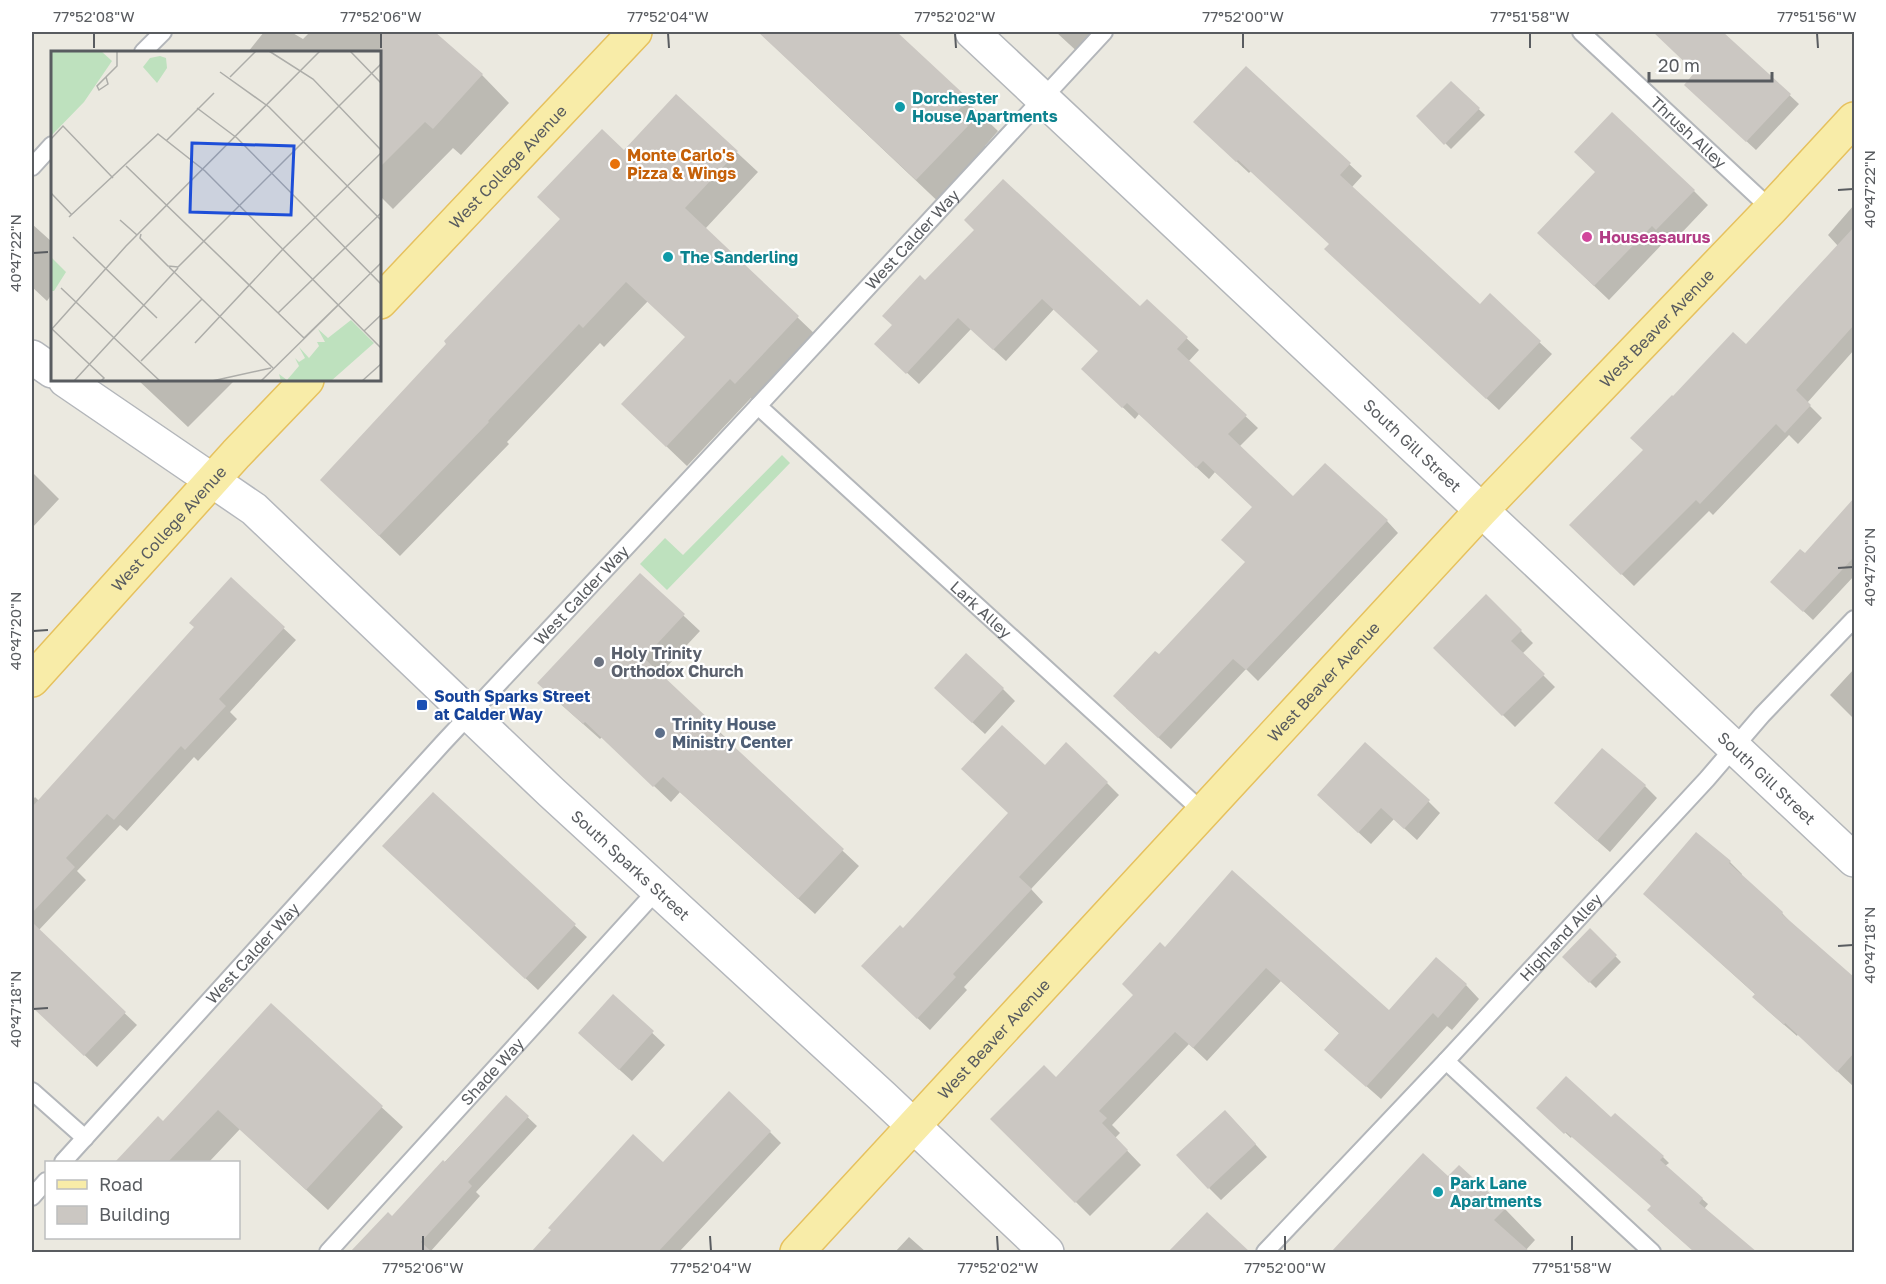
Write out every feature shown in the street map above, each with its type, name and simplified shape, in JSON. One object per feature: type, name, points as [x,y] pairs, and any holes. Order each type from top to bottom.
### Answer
[{"type":"main road","name":"West College Avenue","points":[[381,301],[635,32]]},
{"type":"main road","name":"West Beaver Avenue","points":[[797,1252],[1481,512],[1854,119]]},
{"type":"main road","name":"West College Avenue","points":[[32,680],[306,381]]},
{"type":"street","name":"South Gill Street","points":[[972,32],[1854,860]]},
{"type":"street","points":[[32,357],[51,370]]},
{"type":"street","name":"South Sparks Street","points":[[66,381],[255,509],[551,792],[658,888],[1047,1252]]},
{"type":"lane","points":[[144,51],[163,32]]},
{"type":"lane","name":"West Calder Way","points":[[64,1161],[470,713],[1104,32]]},
{"type":"lane","name":"Thrush Alley","points":[[1581,32],[1771,209]]},
{"type":"lane","points":[[32,167],[51,146]]},
{"type":"lane","name":"Lark Alley","points":[[758,406],[1203,812]]},
{"type":"lane","name":"Highland Alley","points":[[1264,1252],[1446,1061],[1762,715],[1854,619]]},
{"type":"lane","name":"Shade Way","points":[[328,1252],[658,888]]},
{"type":"lane","points":[[1446,1061],[1652,1252]]},
{"type":"lane","points":[[32,1091],[85,1138]]},
{"type":"lane","points":[[32,1197],[45,1182]]},
{"type":"green space","points":[[782,455],[790,463],[667,590],[640,564],[665,538],[683,555]]},
{"type":"building","points":[[380,32],[435,32],[483,74],[433,129],[425,122],[381,166],[381,51]]},
{"type":"building","name":"Dorchester House Apartments","points":[[758,32],[897,32],[969,99],[955,114],[968,126],[916,180]]},
{"type":"building","points":[[1653,32],[1723,32],[1791,94],[1746,142],[1684,85],[1695,72]]},
{"type":"building","points":[[1246,66],[1351,163],[1340,175],[1480,304],[1490,293],[1541,341],[1486,399],[1324,249],[1329,244],[1193,122]]},
{"type":"building","points":[[1451,81],[1480,108],[1444,145],[1416,116]]},
{"type":"building","points":[[676,94],[738,151],[685,208],[799,316],[735,384],[730,379],[666,447],[621,404],[685,337],[626,282],[583,328],[579,324],[379,536],[320,480],[446,344],[444,341],[560,219],[537,197],[602,129],[624,150]]},
{"type":"building","points":[[1612,112],[1695,190],[1656,230],[1652,226],[1594,286],[1537,233],[1595,172],[1574,152]]},
{"type":"building","points":[[1003,179],[1140,306],[1147,299],[1188,337],[1177,349],[1247,415],[1228,434],[1293,496],[1325,463],[1388,520],[1246,670],[1233,659],[1158,738],[1113,696],[1155,651],[1159,654],[1245,562],[1221,540],[1252,507],[1203,461],[1196,468],[1127,403],[1122,408],[1081,369],[1098,351],[1042,299],[993,350],[958,318],[906,374],[874,344],[892,325],[882,316],[920,275],[925,280],[974,230],[964,220]]},
{"type":"building","points":[[1854,227],[1854,325],[1796,390],[1811,405],[1785,433],[1776,424],[1700,504],[1696,500],[1621,575],[1569,525],[1643,450],[1630,438],[1733,332],[1746,344]]},
{"type":"building","points":[[1854,498],[1854,557],[1803,612],[1770,582],[1800,549],[1805,553]]},
{"type":"building","points":[[640,573],[685,614],[644,658],[713,723],[711,725],[844,849],[798,899],[663,777],[653,787],[585,722],[583,724],[537,683]]},
{"type":"building","points":[[231,577],[285,627],[219,699],[226,706],[185,750],[181,746],[114,820],[107,814],[66,858],[75,867],[32,913],[32,807],[194,627],[189,623]]},
{"type":"building","points":[[1486,594],[1522,630],[1511,641],[1545,674],[1502,716],[1433,648]]},
{"type":"building","points":[[966,653],[1004,688],[972,723],[934,688]]},
{"type":"building","points":[[1002,725],[1045,765],[1066,742],[1108,782],[1019,877],[1032,889],[953,974],[956,977],[917,1019],[861,966],[900,925],[903,928],[1008,813],[961,769]]},
{"type":"building","points":[[1365,742],[1430,800],[1404,829],[1381,808],[1358,833],[1317,795]]},
{"type":"building","points":[[1602,748],[1646,785],[1597,841],[1554,803]]},
{"type":"building","points":[[433,792],[576,924],[525,979],[382,846]]},
{"type":"building","points":[[1696,832],[1731,861],[1729,863],[1783,912],[1782,914],[1854,977],[1854,1053],[1837,1072],[1785,1023],[1784,1025],[1752,997],[1755,994],[1643,894]]},
{"type":"building","points":[[1232,870],[1389,1010],[1436,957],[1467,984],[1438,1018],[1433,1013],[1366,1087],[1324,1050],[1339,1033],[1266,968],[1193,1048],[1175,1032],[1099,1111],[1107,1118],[1102,1123],[1128,1150],[1075,1203],[990,1119],[1044,1065],[1056,1077],[1133,995],[1122,984],[1160,942],[1165,947]]},
{"type":"building","points":[[32,922],[126,1012],[84,1056],[32,1007]]},
{"type":"building","points":[[1590,928],[1617,955],[1589,983],[1562,957]]},
{"type":"building","points":[[613,994],[654,1031],[619,1070],[578,1033]]},
{"type":"building","points":[[271,1003],[383,1106],[306,1190],[218,1110],[169,1161],[116,1161],[158,1116],[163,1121]]},
{"type":"building","points":[[1566,1076],[1611,1117],[1615,1113],[1664,1156],[1660,1160],[1703,1198],[1699,1203],[1757,1252],[1694,1252],[1647,1210],[1651,1206],[1566,1132],[1564,1134],[1536,1108]]},
{"type":"building","points":[[729,1091],[771,1131],[658,1252],[531,1252],[551,1230],[548,1228],[633,1134],[663,1162]]},
{"type":"building","points":[[506,1095],[529,1116],[468,1182],[472,1186],[421,1242],[432,1252],[350,1252],[388,1212],[392,1216]]},
{"type":"building","points":[[1225,1110],[1256,1144],[1208,1189],[1176,1155]]},
{"type":"building","name":"Park Lane Apartments","points":[[1423,1153],[1448,1176],[1459,1165],[1506,1208],[1494,1220],[1530,1252],[1331,1252]]},
{"type":"building","points":[[1207,1212],[1250,1252],[1168,1252]]},
{"type":"place","name":"Dorchester House Apartments","points":[[900,107]]},
{"type":"place","name":"Monte Carlo's Pizza & Wings","points":[[615,164]]},
{"type":"place","name":"Houseasaurus","points":[[1587,237]]},
{"type":"place","name":"The Sanderling","points":[[668,257]]},
{"type":"place","name":"Holy Trinity Orthodox Church","points":[[599,662]]},
{"type":"place","name":"South Sparks Street at Calder Way","points":[[422,705]]},
{"type":"place","name":"Trinity House Ministry Center","points":[[660,733]]},
{"type":"place","name":"Park Lane Apartments","points":[[1438,1192]]}]
